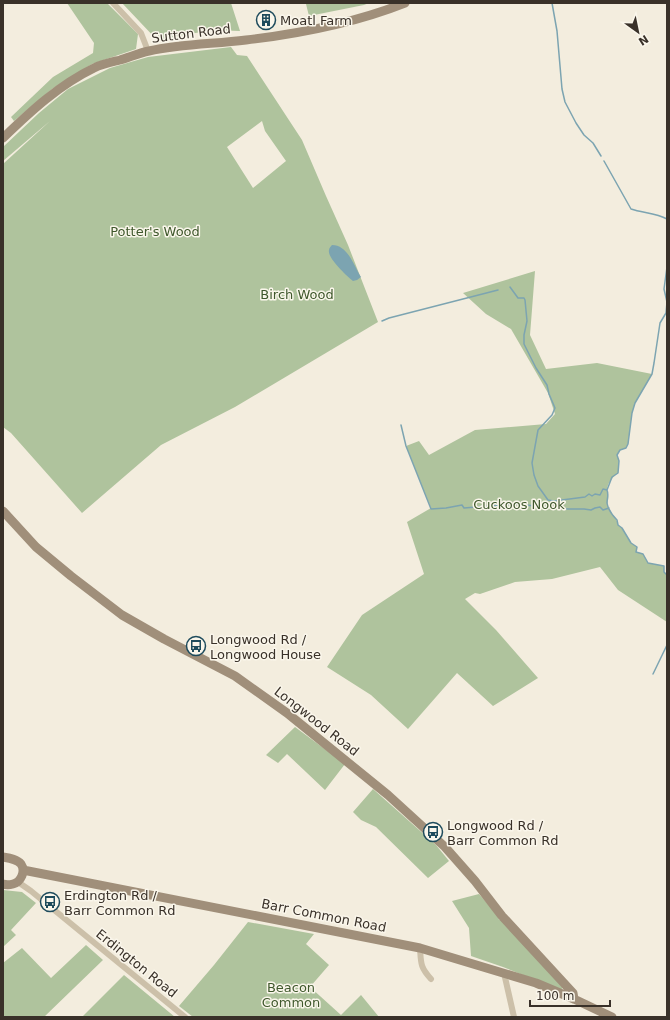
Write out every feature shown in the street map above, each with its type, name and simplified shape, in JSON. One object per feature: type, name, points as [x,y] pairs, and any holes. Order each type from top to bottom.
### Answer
[{"type":"main road","name":"Sutton Road","points":[[3,138],[49,97],[70,81],[96,68],[148,51],[178,46],[281,35],[335,24],[405,3]]},
{"type":"main road","name":"Longwood Road","points":[[3,511],[36,546],[71,576],[122,615],[235,676],[287,713],[388,796],[445,846],[502,916],[573,993],[574,999]]},
{"type":"main road","points":[[3,856],[16,860],[21,864],[23,870],[22,878],[18,882],[14,884],[3,884]]},
{"type":"main road","name":"Barr Common Road","points":[[23,870],[420,948],[536,983],[574,999],[609,1017]]},
{"type":"street","points":[[113,3],[141,33],[148,51]]},
{"type":"street","name":"Erdington Road","points":[[18,882],[185,1017]]},
{"type":"street","points":[[420,948],[421,964],[424,972],[431,979]]},
{"type":"street","points":[[504,973],[514,1017]]},
{"type":"green space","points":[[67,3],[107,3],[138,34],[136,49],[92,64],[52,89],[14,121],[11,117],[53,77],[93,53],[94,43]]},
{"type":"green space","points":[[122,3],[231,3],[240,31],[212,30],[157,40]]},
{"type":"green space","points":[[307,3],[369,3],[309,16]]},
{"type":"green space","points":[[231,47],[237,55],[247,56],[302,140],[348,245],[378,322],[235,407],[161,445],[82,513],[11,433],[3,427],[3,164],[50,121],[3,161],[3,147],[39,113],[68,89],[110,68],[148,57]],"holes":[[[262,121],[265,131],[286,161],[253,188],[227,147]]]},
{"type":"green space","name":"Cuckoos Nook","points":[[535,271],[530,335],[546,369],[597,363],[652,374],[635,403],[632,413],[628,444],[626,448],[620,450],[617,455],[619,461],[618,473],[608,484],[607,490],[608,506],[617,520],[618,525],[622,528],[631,543],[637,547],[636,552],[643,554],[648,563],[664,566],[664,572],[667,575],[667,622],[618,590],[600,567],[552,579],[515,582],[480,594],[475,593],[465,599],[496,630],[538,678],[493,706],[457,673],[408,729],[371,695],[327,667],[362,615],[424,574],[407,522],[431,508],[406,446],[419,441],[429,455],[475,430],[546,424],[555,414],[548,393],[511,329],[486,314],[463,293]]},
{"type":"green space","points":[[295,727],[345,764],[325,790],[287,754],[278,763],[266,755]]},
{"type":"green space","points":[[373,789],[436,845],[449,861],[428,878],[376,827],[361,820],[353,812]]},
{"type":"green space","points":[[3,890],[22,892],[36,903],[11,930],[16,935],[3,947]]},
{"type":"green space","points":[[479,894],[498,916],[499,920],[502,920],[563,988],[560,990],[471,956],[469,928],[452,901]]},
{"type":"green space","name":"Beacon Common","points":[[248,922],[314,934],[306,944],[329,965],[310,987],[341,1015],[361,995],[379,1017],[193,1017],[179,1006]]},
{"type":"green space","points":[[86,945],[103,960],[44,1017],[3,1017],[3,963],[22,948],[51,978]]},
{"type":"green space","points":[[124,975],[175,1017],[82,1017]]},
{"type":"water","points":[[332,245],[342,248],[346,252],[361,277],[353,281],[338,267],[329,253],[329,249]]},
{"type":"waterway","points":[[552,3],[557,31],[562,89],[565,102],[576,123],[584,135],[593,143],[601,156]]},
{"type":"waterway","points":[[604,161],[631,209],[658,215],[667,219]]},
{"type":"waterway","points":[[607,490],[612,477],[618,473],[619,461],[617,455],[620,450],[626,448],[628,444],[632,413],[635,403],[652,374],[660,323],[666,313],[667,302],[664,289],[667,267]]},
{"type":"waterway","points":[[510,287],[518,298],[524,298],[525,300],[527,321],[524,344],[536,368],[547,385],[555,408],[552,415],[538,430],[532,463],[538,486],[548,500],[554,501],[585,497],[589,494],[592,496],[595,494],[600,495],[603,489],[607,490],[608,508],[631,543],[637,547],[636,552],[643,554],[648,563],[664,566],[664,572],[667,575]]},
{"type":"waterway","points":[[382,321],[498,290]]},
{"type":"waterway","points":[[401,425],[406,446],[431,509],[462,505],[464,508],[514,504],[591,510],[600,507],[603,510],[609,508]]},
{"type":"waterway","points":[[653,674],[667,645]]},
{"type":"place","name":"Moatl Farm","points":[[266,20]]},
{"type":"place","name":"Longwood Rd / Longwood House","points":[[196,646]]},
{"type":"place","name":"Longwood Rd / Barr Common Rd","points":[[433,832]]},
{"type":"place","name":"Erdington Rd / Barr Common Rd","points":[[50,902]]},
{"type":"park label","name":"Potter's Wood","points":[[155,231]]},
{"type":"park label","name":"Birch Wood","points":[[297,294]]}]
